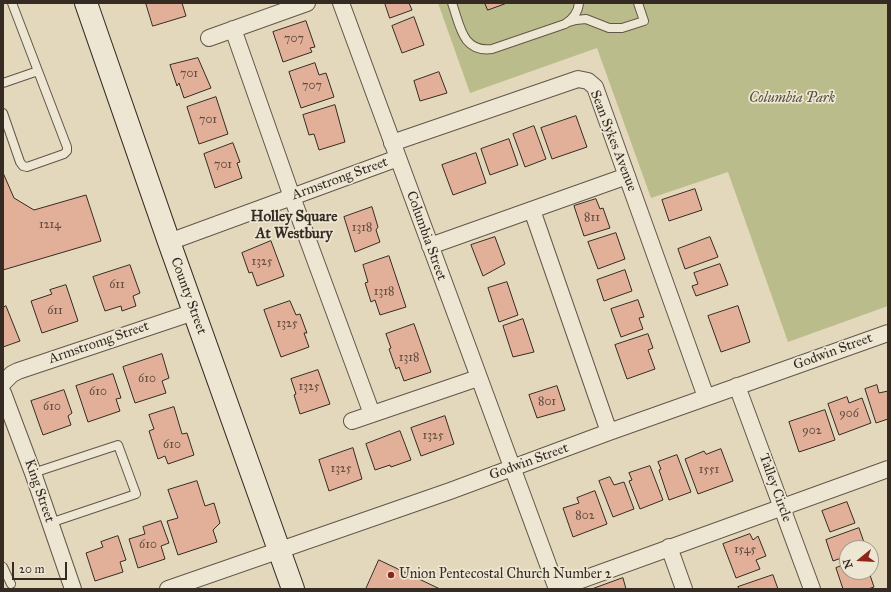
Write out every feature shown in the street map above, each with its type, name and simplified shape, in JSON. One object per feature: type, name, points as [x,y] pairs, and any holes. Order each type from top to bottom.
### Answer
[{"type":"street","name":"County Street","points":[[86,3],[169,242],[293,589]]},
{"type":"street","points":[[209,38],[307,3]]},
{"type":"street","name":"Columbia Street","points":[[341,3],[511,468]]},
{"type":"street","points":[[233,29],[292,197],[372,414]]},
{"type":"street","name":"Sean Sykes Avenue","points":[[392,143],[578,79],[588,81],[595,87],[706,397]]},
{"type":"street","name":"Armstrong Street","points":[[169,242],[398,158]]},
{"type":"street","points":[[430,246],[627,176]]},
{"type":"street","points":[[532,210],[609,432]]},
{"type":"street","name":"Armstromg Street","points":[[4,385],[18,371],[194,312]]},
{"type":"street","name":"Godwin Street","points":[[168,589],[888,333]]},
{"type":"street","points":[[352,421],[478,378]]},
{"type":"street","name":"King Street","points":[[4,385],[73,589]]},
{"type":"street","name":"Talley Circle","points":[[737,386],[812,589]]},
{"type":"street","points":[[511,468],[556,589],[782,506],[886,474]]},
{"type":"street","points":[[669,547],[684,589]]},
{"type":"lane","points":[[3,113],[20,162],[23,166],[27,167],[64,154],[68,151],[12,3]]},
{"type":"lane","points":[[452,3],[468,43],[475,48],[483,50],[492,49],[576,20],[586,19],[609,28],[622,28],[644,21],[638,3]]},
{"type":"lane","points":[[565,24],[572,19],[577,12],[580,3]]},
{"type":"lane","points":[[580,3],[586,19]]},
{"type":"lane","points":[[3,84],[38,71]]},
{"type":"lane","points":[[33,473],[118,445],[136,494],[50,523]]},
{"type":"lane","points":[[3,567],[11,584]]},
{"type":"green space","name":"Columbia Park","points":[[438,3],[888,3],[888,306],[788,342],[728,172],[651,198],[597,48],[470,93]]},
{"type":"building","points":[[146,3],[182,3],[186,16],[153,26]]},
{"type":"building","points":[[385,3],[409,3],[412,10],[390,18]]},
{"type":"building","points":[[485,3],[507,3],[488,10]]},
{"type":"building","points":[[414,17],[424,45],[402,53],[392,26]]},
{"type":"building","points":[[306,21],[315,47],[310,48],[312,52],[283,62],[273,32]]},
{"type":"building","points":[[198,58],[211,88],[184,98],[179,83],[177,86],[170,65]]},
{"type":"building","points":[[315,63],[319,75],[326,73],[334,97],[301,108],[289,72]]},
{"type":"building","points":[[439,72],[447,93],[420,101],[414,81]]},
{"type":"building","points":[[216,97],[228,134],[199,144],[187,107]]},
{"type":"building","points":[[335,105],[345,142],[319,150],[314,134],[309,135],[303,115]]},
{"type":"building","points":[[576,116],[587,147],[552,159],[541,128]]},
{"type":"building","points":[[534,126],[546,159],[525,167],[513,134]]},
{"type":"building","points":[[509,139],[518,165],[490,175],[481,149]]},
{"type":"building","points":[[233,143],[240,162],[237,163],[242,178],[215,188],[204,154]]},
{"type":"building","points":[[476,153],[486,183],[453,195],[442,165]]},
{"type":"building","points":[[4,175],[14,198],[34,210],[86,195],[101,241],[3,270]]},
{"type":"building","points":[[695,189],[702,210],[669,221],[662,200]]},
{"type":"building","points":[[596,199],[600,209],[603,208],[610,228],[584,236],[574,206]]},
{"type":"building","points":[[372,207],[378,227],[376,230],[380,242],[355,252],[344,217]]},
{"type":"building","points":[[616,233],[625,259],[598,269],[588,242]]},
{"type":"building","points":[[495,237],[505,264],[483,276],[471,245]]},
{"type":"building","points":[[710,237],[718,257],[685,269],[678,249]]},
{"type":"building","points":[[271,241],[284,276],[257,286],[252,272],[249,273],[242,253]]},
{"type":"building","points":[[389,256],[406,307],[380,315],[375,300],[371,302],[365,283],[368,282],[363,265]]},
{"type":"building","points":[[720,264],[728,285],[696,296],[692,286],[698,284],[694,273]]},
{"type":"building","points":[[130,265],[140,293],[133,296],[136,306],[122,311],[121,306],[105,311],[93,277]]},
{"type":"building","points":[[625,270],[632,291],[604,301],[597,280]]},
{"type":"building","points":[[507,282],[518,315],[499,322],[488,288]]},
{"type":"building","points":[[66,285],[78,321],[42,333],[31,301],[52,294],[50,290]]},
{"type":"building","points":[[638,300],[644,317],[639,318],[643,329],[621,337],[611,309]]},
{"type":"building","points":[[290,301],[296,315],[300,314],[307,333],[304,333],[309,347],[281,357],[264,310]]},
{"type":"building","points":[[6,306],[20,341],[3,347],[3,308]]},
{"type":"building","points":[[738,306],[750,342],[721,352],[708,316]]},
{"type":"building","points":[[523,319],[534,352],[513,357],[503,326]]},
{"type":"building","points":[[414,324],[431,372],[404,381],[399,367],[396,369],[389,349],[391,348],[386,334]]},
{"type":"building","points":[[648,334],[653,348],[648,350],[655,369],[627,379],[615,345]]},
{"type":"building","points":[[162,354],[169,378],[162,381],[166,393],[135,403],[123,367]]},
{"type":"building","points":[[318,370],[330,404],[300,414],[291,379]]},
{"type":"building","points":[[113,374],[121,398],[116,399],[120,411],[88,422],[76,386]]},
{"type":"building","points":[[877,385],[879,393],[888,391],[888,419],[876,423],[865,389]]},
{"type":"building","points":[[557,386],[565,410],[537,418],[529,395]]},
{"type":"building","points":[[64,390],[72,413],[68,416],[71,425],[43,435],[31,401]]},
{"type":"building","points":[[847,397],[849,403],[862,398],[871,423],[839,435],[828,404]]},
{"type":"building","points":[[174,407],[182,434],[187,433],[194,455],[168,464],[165,456],[158,459],[149,431],[154,429],[149,415]]},
{"type":"building","points":[[825,410],[835,440],[799,452],[789,422]]},
{"type":"building","points":[[445,416],[454,444],[421,456],[411,428]]},
{"type":"building","points":[[400,431],[411,460],[391,467],[390,465],[375,470],[366,444]]},
{"type":"building","points":[[353,448],[362,479],[329,491],[319,460]]},
{"type":"building","points":[[721,449],[733,481],[698,494],[685,459],[704,451],[706,454]]},
{"type":"building","points":[[677,455],[691,492],[669,500],[659,470],[661,469],[658,462]]},
{"type":"building","points":[[650,466],[663,500],[640,509],[629,481],[632,480],[629,473]]},
{"type":"building","points":[[610,477],[614,485],[624,482],[634,509],[613,517],[599,481]]},
{"type":"building","points":[[197,481],[205,506],[214,503],[220,523],[213,530],[217,542],[178,555],[167,521],[178,518],[168,490]]},
{"type":"building","points":[[595,491],[607,524],[573,537],[563,508],[579,503],[577,498]]},
{"type":"building","points":[[847,502],[855,523],[830,532],[822,511]]},
{"type":"building","points":[[161,521],[169,543],[161,546],[165,559],[138,568],[129,539],[145,534],[143,527]]},
{"type":"building","points":[[859,528],[863,540],[839,540],[839,559],[833,561],[826,540]]},
{"type":"building","points":[[750,534],[753,540],[758,536],[766,556],[756,560],[760,569],[736,578],[723,544]]},
{"type":"building","points":[[118,536],[126,560],[120,562],[123,572],[95,581],[86,553],[103,547],[101,542]]},
{"type":"building","name":"Union Pentecostal Church Number 2","points":[[379,560],[440,589],[366,589]]},
{"type":"building","points":[[839,567],[839,577],[836,568]]},
{"type":"building","points":[[773,575],[778,589],[739,589],[738,587]]},
{"type":"building","points":[[623,578],[626,589],[592,589]]},
{"type":"building","points":[[840,580],[872,580],[874,587],[868,589],[843,589]]},
{"type":"place","name":"Union Pentecostal Church Number 2","points":[[391,575]]},
{"type":"district","name":"Holley Square At Westbury","points":[[294,226]]}]
